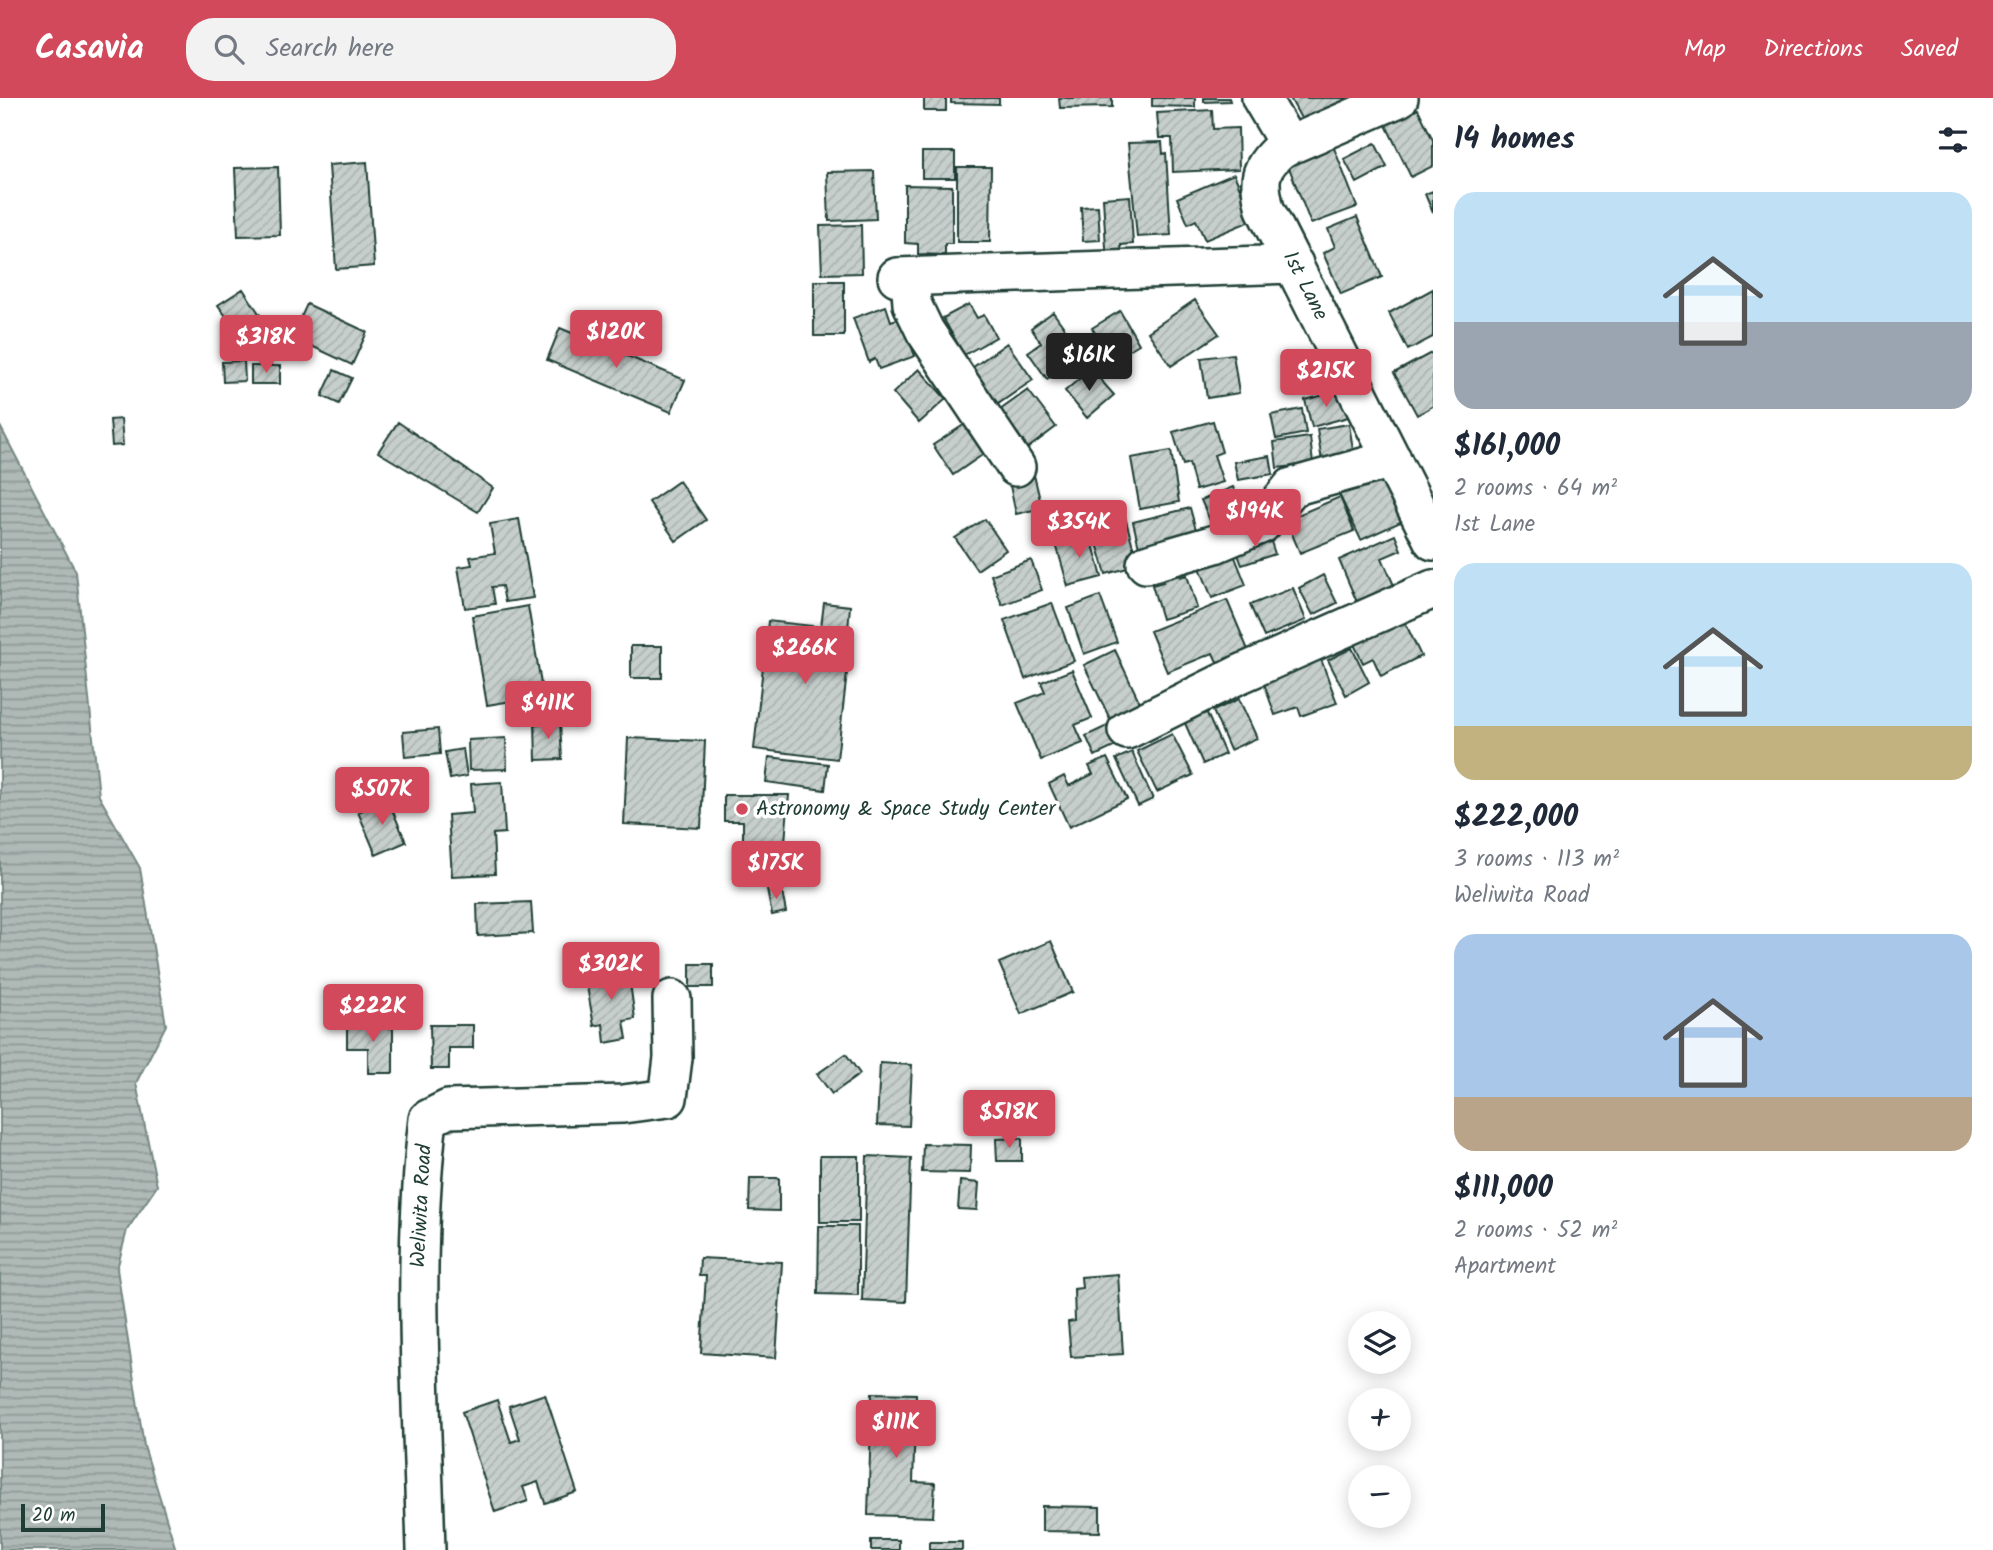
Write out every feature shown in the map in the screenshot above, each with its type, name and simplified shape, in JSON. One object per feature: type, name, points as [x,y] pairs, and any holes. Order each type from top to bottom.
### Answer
[{"type":"street","points":[[1261,98],[1289,145]]},
{"type":"street","name":"1st Lane","points":[[1399,98],[1289,145],[1265,163],[1260,187],[1265,209],[1433,541]]},
{"type":"street","points":[[1016,467],[925,331],[903,277],[1294,264]]},
{"type":"street","points":[[1146,564],[1215,544],[1262,524],[1292,487],[1392,459]]},
{"type":"street","points":[[1127,730],[1238,675],[1433,589]]},
{"type":"street","name":"Weliwita Road","points":[[426,1550],[418,1270],[419,1193],[428,1119],[448,1109],[623,1104],[668,1098],[673,1058],[672,999]]},
{"type":"shaded area","points":[[0,426],[76,572],[99,796],[140,868],[166,1025],[136,1083],[157,1186],[127,1230],[117,1269],[144,1446],[176,1550],[0,1550]]},
{"type":"building","points":[[924,98],[946,98],[946,111],[924,111]]},
{"type":"building","points":[[951,98],[999,98],[999,104],[951,103]]},
{"type":"building","points":[[1059,98],[1112,98],[1112,107],[1060,108]]},
{"type":"building","points":[[1152,98],[1195,98],[1195,107],[1152,106]]},
{"type":"building","points":[[1204,98],[1229,98],[1230,101],[1204,102]]},
{"type":"building","points":[[1290,98],[1346,98],[1348,102],[1304,124]]},
{"type":"building","points":[[1418,109],[1433,140],[1433,166],[1411,177],[1386,125]]},
{"type":"building","points":[[1212,110],[1213,129],[1238,128],[1239,169],[1173,172],[1172,138],[1159,138],[1157,113]]},
{"type":"building","points":[[1162,142],[1163,154],[1166,153],[1171,235],[1137,237],[1128,143]]},
{"type":"building","points":[[1375,143],[1387,167],[1357,183],[1344,159]]},
{"type":"building","points":[[1334,148],[1357,207],[1311,224],[1288,165]]},
{"type":"building","points":[[922,152],[955,152],[955,178],[922,178]]},
{"type":"building","points":[[367,162],[374,266],[336,269],[329,165]]},
{"type":"building","points":[[278,167],[280,235],[238,236],[235,168]]},
{"type":"building","points":[[957,167],[991,167],[990,242],[957,242]]},
{"type":"building","points":[[874,171],[876,219],[829,221],[827,172]]},
{"type":"building","points":[[1234,174],[1253,220],[1205,240],[1196,220],[1188,224],[1177,198]]},
{"type":"building","points":[[905,185],[952,186],[952,244],[945,244],[945,255],[918,254],[918,244],[905,243]]},
{"type":"building","points":[[1433,191],[1433,213],[1425,194]]},
{"type":"building","points":[[1130,196],[1133,244],[1121,245],[1123,263],[1107,264],[1103,198]]},
{"type":"building","points":[[1098,206],[1100,240],[1083,241],[1081,207]]},
{"type":"building","points":[[1357,217],[1382,277],[1341,294],[1323,253],[1335,247],[1328,229]]},
{"type":"building","points":[[861,225],[862,273],[822,274],[820,226]]},
{"type":"building","points":[[814,281],[844,281],[844,336],[814,336]]},
{"type":"building","points":[[243,289],[264,321],[248,332],[258,347],[241,358],[227,339],[237,332],[218,305]]},
{"type":"building","points":[[1433,289],[1433,337],[1408,350],[1389,313]]},
{"type":"building","points":[[1195,300],[1219,334],[1171,366],[1148,332]]},
{"type":"building","points":[[307,304],[367,332],[352,365],[292,337]]},
{"type":"building","points":[[969,304],[977,318],[984,315],[996,337],[964,355],[943,318]]},
{"type":"building","points":[[886,306],[891,321],[901,318],[915,356],[879,369],[875,359],[869,362],[853,318]]},
{"type":"building","points":[[1120,311],[1139,344],[1112,360],[1092,328]]},
{"type":"building","points":[[1053,312],[1083,354],[1047,379],[1028,352],[1041,343],[1031,328]]},
{"type":"building","points":[[560,328],[685,380],[671,412],[547,360]]},
{"type":"building","points":[[1007,343],[1033,380],[998,404],[972,368]]},
{"type":"building","points":[[1433,352],[1433,406],[1417,415],[1394,373]]},
{"type":"building","points":[[1233,354],[1239,393],[1207,398],[1201,358]]},
{"type":"building","points":[[244,361],[245,381],[223,382],[222,362]]},
{"type":"building","points":[[251,366],[280,366],[280,384],[251,384]]},
{"type":"building","points":[[919,369],[946,399],[919,423],[893,393]]},
{"type":"building","points":[[1091,369],[1114,395],[1087,418],[1065,391]]},
{"type":"building","points":[[334,370],[352,378],[339,404],[322,396]]},
{"type":"building","points":[[1028,390],[1056,427],[1028,448],[1000,410]]},
{"type":"building","points":[[1340,391],[1348,417],[1312,427],[1305,400]]},
{"type":"building","points":[[1302,409],[1306,433],[1276,439],[1271,415]]},
{"type":"building","points":[[121,419],[123,445],[112,446],[110,420]]},
{"type":"building","points":[[1213,421],[1222,452],[1214,455],[1223,482],[1196,490],[1189,463],[1183,465],[1173,432]]},
{"type":"building","points":[[398,422],[493,488],[478,512],[378,452]]},
{"type":"building","points":[[968,422],[988,451],[953,475],[933,445]]},
{"type":"building","points":[[1349,424],[1355,462],[1323,468],[1317,429]]},
{"type":"building","points":[[1310,437],[1313,464],[1277,468],[1274,442]]},
{"type":"building","points":[[1171,451],[1179,502],[1140,509],[1131,458]]},
{"type":"building","points":[[1270,456],[1273,474],[1238,480],[1234,462]]},
{"type":"building","points":[[1385,473],[1407,519],[1361,540],[1339,494]]},
{"type":"building","points":[[1034,475],[1042,508],[1016,514],[1009,481]]},
{"type":"building","points":[[679,481],[706,520],[676,541],[649,502]]},
{"type":"building","points":[[1233,487],[1246,519],[1215,532],[1201,500]]},
{"type":"building","points":[[1340,497],[1354,531],[1300,553],[1286,520]]},
{"type":"building","points":[[1190,508],[1199,541],[1141,555],[1133,522]]},
{"type":"building","points":[[1125,517],[1138,565],[1106,574],[1092,526]]},
{"type":"building","points":[[519,519],[533,598],[505,602],[502,586],[492,587],[495,604],[465,608],[458,567],[472,565],[470,557],[495,553],[490,524]]},
{"type":"building","points":[[985,519],[1006,550],[977,570],[955,538]]},
{"type":"building","points":[[1268,532],[1275,554],[1242,565],[1234,544]]},
{"type":"building","points":[[1090,534],[1102,577],[1068,586],[1056,544]]},
{"type":"building","points":[[1395,535],[1401,550],[1382,558],[1396,590],[1359,607],[1339,560]]},
{"type":"building","points":[[1231,547],[1246,585],[1212,598],[1197,560]]},
{"type":"building","points":[[1031,560],[1042,590],[1002,605],[991,575]]},
{"type":"building","points":[[1177,567],[1180,577],[1187,575],[1197,608],[1162,619],[1152,585],[1163,582],[1160,573]]},
{"type":"building","points":[[1323,575],[1337,603],[1313,615],[1299,588]]},
{"type":"building","points":[[1293,588],[1306,620],[1264,637],[1250,605]]},
{"type":"building","points":[[1100,596],[1117,642],[1084,654],[1068,608]]},
{"type":"building","points":[[1227,600],[1248,650],[1217,662],[1213,653],[1167,672],[1150,631]]},
{"type":"building","points":[[824,603],[850,606],[848,630],[852,630],[837,759],[754,749],[768,621],[821,627]]},
{"type":"building","points":[[1052,603],[1074,661],[1025,679],[1004,620]]},
{"type":"building","points":[[528,606],[543,696],[487,705],[472,616]]},
{"type":"building","points":[[1402,616],[1421,656],[1381,676],[1373,658],[1363,663],[1352,640]]},
{"type":"building","points":[[631,646],[662,646],[662,678],[631,678]]},
{"type":"building","points":[[1352,648],[1369,682],[1346,695],[1328,660]]},
{"type":"building","points":[[1115,650],[1141,705],[1110,719],[1084,665]]},
{"type":"building","points":[[1318,651],[1337,703],[1301,716],[1298,707],[1275,715],[1260,672]]},
{"type":"building","points":[[1072,670],[1092,718],[1075,725],[1083,743],[1041,760],[1017,703],[1045,692],[1041,682]]},
{"type":"building","points":[[1239,699],[1257,738],[1230,750],[1213,711]]},
{"type":"building","points":[[1206,711],[1225,754],[1203,764],[1184,721]]},
{"type":"building","points":[[560,722],[562,759],[536,760],[535,724]]},
{"type":"building","points":[[1111,724],[1120,744],[1095,756],[1086,736]]},
{"type":"building","points":[[438,729],[440,754],[405,757],[403,732]]},
{"type":"building","points":[[1172,734],[1193,775],[1157,792],[1137,751]]},
{"type":"building","points":[[506,738],[507,769],[469,770],[468,740]]},
{"type":"building","points":[[628,738],[705,741],[701,828],[624,824]]},
{"type":"building","points":[[463,749],[467,776],[450,779],[445,752]]},
{"type":"building","points":[[1132,752],[1153,799],[1138,806],[1116,759]]},
{"type":"building","points":[[769,757],[828,764],[825,790],[766,782]]},
{"type":"building","points":[[1107,758],[1127,799],[1069,827],[1049,784],[1064,776],[1069,786],[1093,774],[1089,766]]},
{"type":"building","points":[[502,782],[505,833],[493,834],[495,874],[452,876],[448,815],[473,813],[471,784]]},
{"type":"building","points":[[724,795],[789,795],[785,842],[743,842],[743,821],[724,821]]},
{"type":"building","points":[[388,800],[406,842],[376,855],[358,812]]},
{"type":"building","points":[[770,849],[801,849],[801,861],[809,860],[810,881],[792,882],[791,872],[770,872]]},
{"type":"building","points":[[781,887],[786,912],[772,915],[767,890]]},
{"type":"building","points":[[531,902],[533,933],[478,936],[477,904]]},
{"type":"building","points":[[1051,941],[1073,992],[1021,1014],[999,963]]},
{"type":"building","points":[[690,964],[713,964],[713,987],[690,987]]},
{"type":"building","points":[[628,968],[635,1019],[624,1021],[627,1039],[605,1043],[603,1024],[594,1026],[585,975]]},
{"type":"building","points":[[347,1022],[383,1022],[383,1028],[393,1028],[393,1073],[368,1073],[368,1048],[347,1048]]},
{"type":"building","points":[[430,1025],[473,1025],[473,1048],[449,1048],[449,1069],[431,1069]]},
{"type":"building","points":[[846,1054],[860,1074],[832,1094],[817,1074]]},
{"type":"building","points":[[880,1063],[912,1065],[909,1126],[877,1125]]},
{"type":"building","points":[[1022,1138],[1022,1161],[997,1161],[996,1139]]},
{"type":"building","points":[[923,1144],[971,1145],[970,1173],[922,1172]]},
{"type":"building","points":[[820,1156],[859,1156],[859,1222],[820,1222]]},
{"type":"building","points":[[867,1156],[911,1158],[906,1302],[862,1300]]},
{"type":"building","points":[[750,1178],[779,1178],[779,1211],[749,1210]]},
{"type":"building","points":[[960,1181],[979,1183],[977,1210],[958,1209]]},
{"type":"building","points":[[819,1226],[858,1226],[858,1295],[818,1294]]},
{"type":"building","points":[[700,1258],[782,1262],[776,1358],[701,1353],[706,1276],[699,1276]]},
{"type":"building","points":[[1118,1274],[1123,1354],[1071,1357],[1068,1322],[1075,1321],[1074,1289],[1082,1288],[1081,1277]]},
{"type":"building","points":[[872,1393],[916,1394],[913,1482],[935,1483],[933,1517],[868,1515]]},
{"type":"building","points":[[545,1394],[577,1492],[545,1503],[538,1482],[523,1487],[528,1501],[495,1512],[462,1412],[497,1400],[511,1442],[520,1439],[509,1406]]},
{"type":"building","points":[[1042,1506],[1100,1507],[1100,1532],[1042,1531]]},
{"type":"building","points":[[871,1540],[899,1540],[899,1550],[871,1550]]},
{"type":"building","points":[[929,1542],[962,1542],[962,1550],[929,1550]]},
{"type":"place","name":"Astronomy & Space Study Center","points":[[742,809]]}]
